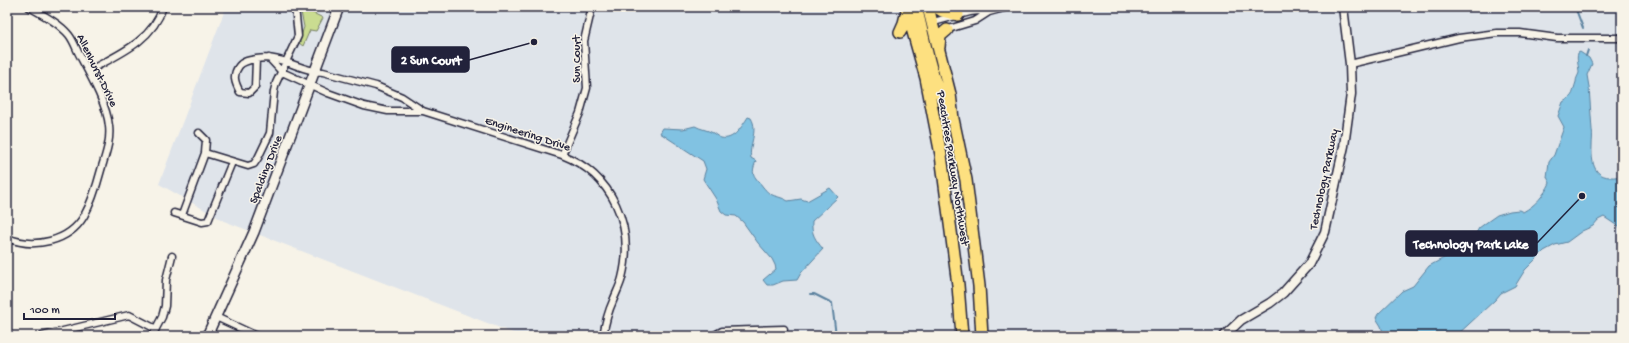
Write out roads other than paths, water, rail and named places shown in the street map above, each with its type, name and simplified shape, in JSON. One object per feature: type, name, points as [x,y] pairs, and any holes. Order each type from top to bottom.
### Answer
[{"type":"highway","name":"Peachtree Parkway Northwest","points":[[928,7],[923,30],[926,78],[941,155],[958,285],[962,336]]},
{"type":"highway","points":[[936,7],[942,11],[958,15]]},
{"type":"highway","name":"Peachtree Parkway Northwest","points":[[910,8],[923,30],[939,47],[950,94],[953,119],[966,180],[972,221],[979,286],[982,336]]},
{"type":"highway","points":[[900,32],[910,8]]},
{"type":"highway","points":[[923,30],[939,92],[953,119]]},
{"type":"highway","points":[[939,47],[940,36],[947,30]]},
{"type":"main road","name":"Spalding Drive","points":[[207,336],[254,232],[339,7]]},
{"type":"street","points":[[88,71],[131,49],[149,32],[161,14],[163,7]]},
{"type":"street","points":[[206,153],[248,166],[254,164],[258,158],[270,133],[274,91],[298,36],[296,7]]},
{"type":"street","name":"Sun Court","points":[[562,155],[580,113],[587,88],[584,41],[592,7]]},
{"type":"street","points":[[923,30],[958,15],[979,11],[989,12],[1008,7]]},
{"type":"street","name":"Technology Parkway","points":[[1224,336],[1241,320],[1270,303],[1283,293],[1305,270],[1318,249],[1325,232],[1344,146],[1351,94],[1350,64],[1343,7]]},
{"type":"street","name":"Allenhurst Drive","points":[[7,238],[30,244],[53,240],[70,231],[84,216],[97,184],[109,140],[107,115],[88,71],[69,36],[60,27],[33,8]]},
{"type":"street","points":[[923,30],[947,30],[983,18],[989,12]]},
{"type":"street","points":[[1350,64],[1459,38],[1498,33],[1520,33],[1557,38],[1622,38]]},
{"type":"street","points":[[270,58],[282,72]]},
{"type":"street","name":"Engineering Drive","points":[[256,59],[255,87],[249,93],[240,92],[235,84],[235,72],[241,63],[256,59],[270,58],[286,61],[315,72],[323,72],[376,86],[402,97],[423,111],[562,155],[573,160],[584,168],[606,189],[616,202],[625,230],[627,249],[623,277],[606,318],[603,336]]},
{"type":"street","name":"Engineering Drive","points":[[282,72],[328,94],[364,106],[388,111],[423,111]]},
{"type":"street","points":[[182,215],[206,153],[206,140],[199,133]]},
{"type":"street","points":[[174,212],[202,222],[208,220],[232,162]]},
{"type":"street","points":[[152,336],[162,317],[165,306],[166,280],[172,256]]},
{"type":"street","points":[[42,336],[129,315],[156,329]]},
{"type":"street","points":[[216,317],[257,336]]},
{"type":"street","points":[[713,336],[722,331],[758,333],[784,329]]},
{"type":"water","points":[[1580,52],[1589,58],[1592,64],[1587,75],[1594,167],[1597,172],[1607,177],[1622,176],[1622,227],[1619,227],[1604,217],[1598,220],[1593,226],[1582,231],[1567,242],[1555,245],[1544,251],[1525,270],[1515,286],[1501,293],[1456,336],[1384,336],[1381,326],[1376,318],[1378,314],[1402,291],[1413,286],[1429,266],[1466,246],[1472,240],[1479,228],[1497,215],[1510,211],[1519,210],[1523,212],[1536,203],[1545,192],[1550,183],[1547,177],[1549,162],[1554,155],[1564,127],[1558,116],[1563,102],[1570,97],[1573,91],[1579,73],[1577,58],[1578,53]]},
{"type":"water","points":[[748,117],[751,118],[754,128],[750,153],[751,158],[756,161],[753,173],[770,194],[788,201],[801,199],[807,201],[830,188],[838,197],[812,221],[814,236],[823,249],[801,273],[797,280],[783,281],[773,285],[767,285],[763,280],[776,269],[772,259],[743,222],[736,216],[726,215],[721,211],[716,199],[703,179],[706,169],[703,161],[660,133],[663,128],[683,129],[695,126],[711,132],[720,138],[726,138],[734,135]]},
{"type":"waterway","points":[[1575,7],[1583,28]]},
{"type":"waterway","points":[[1586,56],[1588,50]]},
{"type":"waterway","points":[[810,294],[814,294],[832,303],[836,336]]},
{"type":"waterway","points":[[1378,336],[1383,334]]},
{"type":"place","name":"2 Sun Court","points":[[534,42]]},
{"type":"place","name":"Technology Park Lake","points":[[1582,196]]}]
